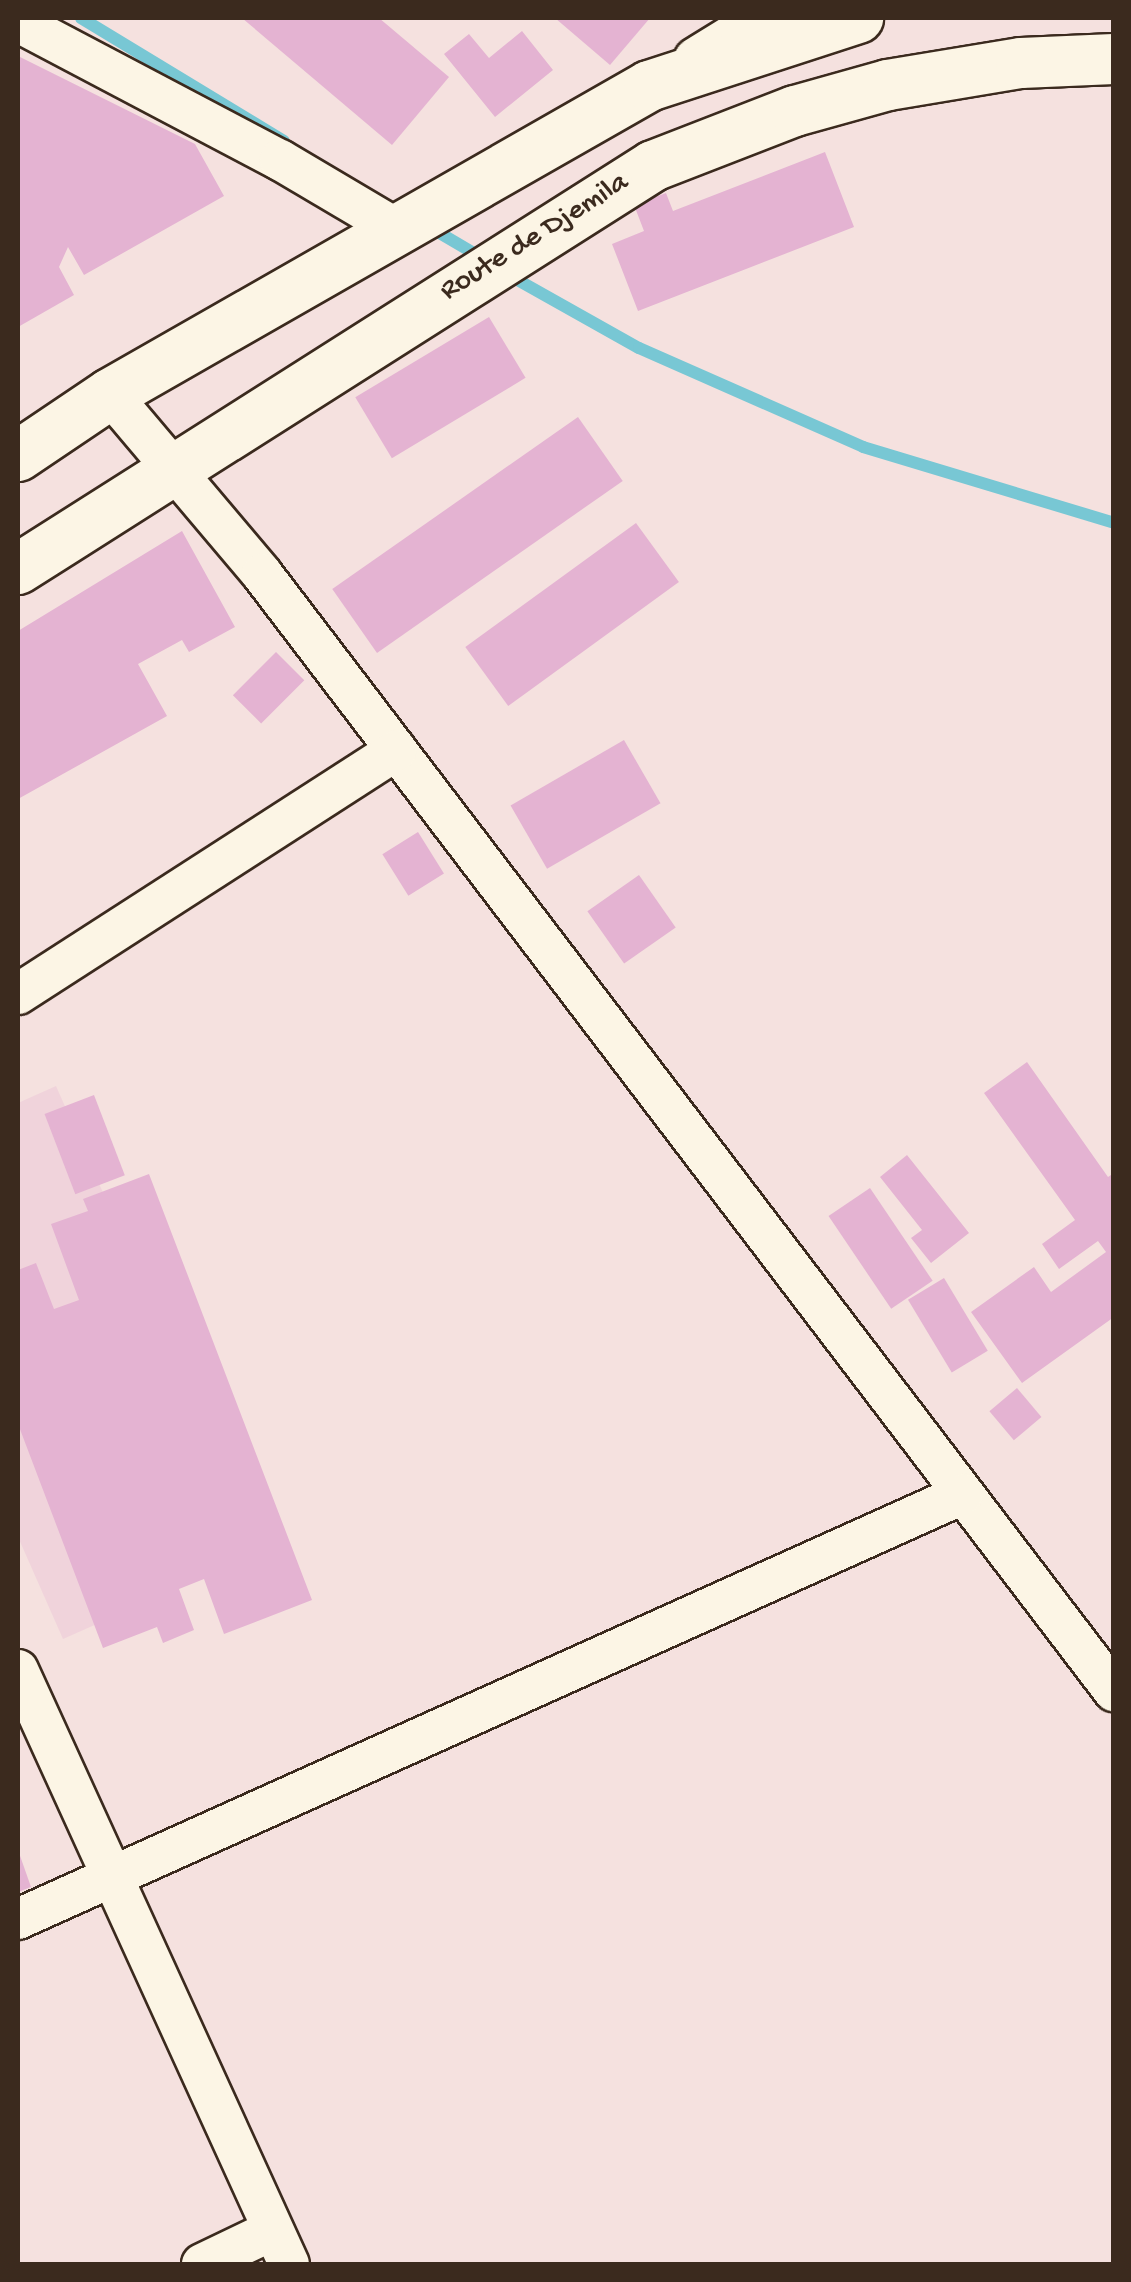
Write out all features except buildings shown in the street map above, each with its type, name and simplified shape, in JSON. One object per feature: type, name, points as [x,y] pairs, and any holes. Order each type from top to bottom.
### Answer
[{"type":"main road","points":[[18,456],[110,394],[650,86],[858,18]]},
{"type":"main road","name":"Route de Djemila","points":[[18,570],[653,166],[795,110],[888,85],[1020,64],[1114,58]]},
{"type":"street","points":[[650,86],[760,18]]},
{"type":"street","points":[[18,22],[280,160],[395,228]]},
{"type":"street","points":[[110,394],[262,574],[1114,1691]]},
{"type":"street","points":[[18,994],[396,750]]},
{"type":"street","points":[[18,1920],[963,1494]]},
{"type":"street","points":[[18,1670],[280,2248],[202,2264]]},
{"type":"shaded area","points":[[56,1086],[261,1551],[63,1639],[18,1537],[18,1103]]},
{"type":"waterway","points":[[81,18],[284,141]]},
{"type":"waterway","points":[[426,225],[482,258]]},
{"type":"waterway","points":[[507,274],[639,348],[863,447],[1114,523]]}]
